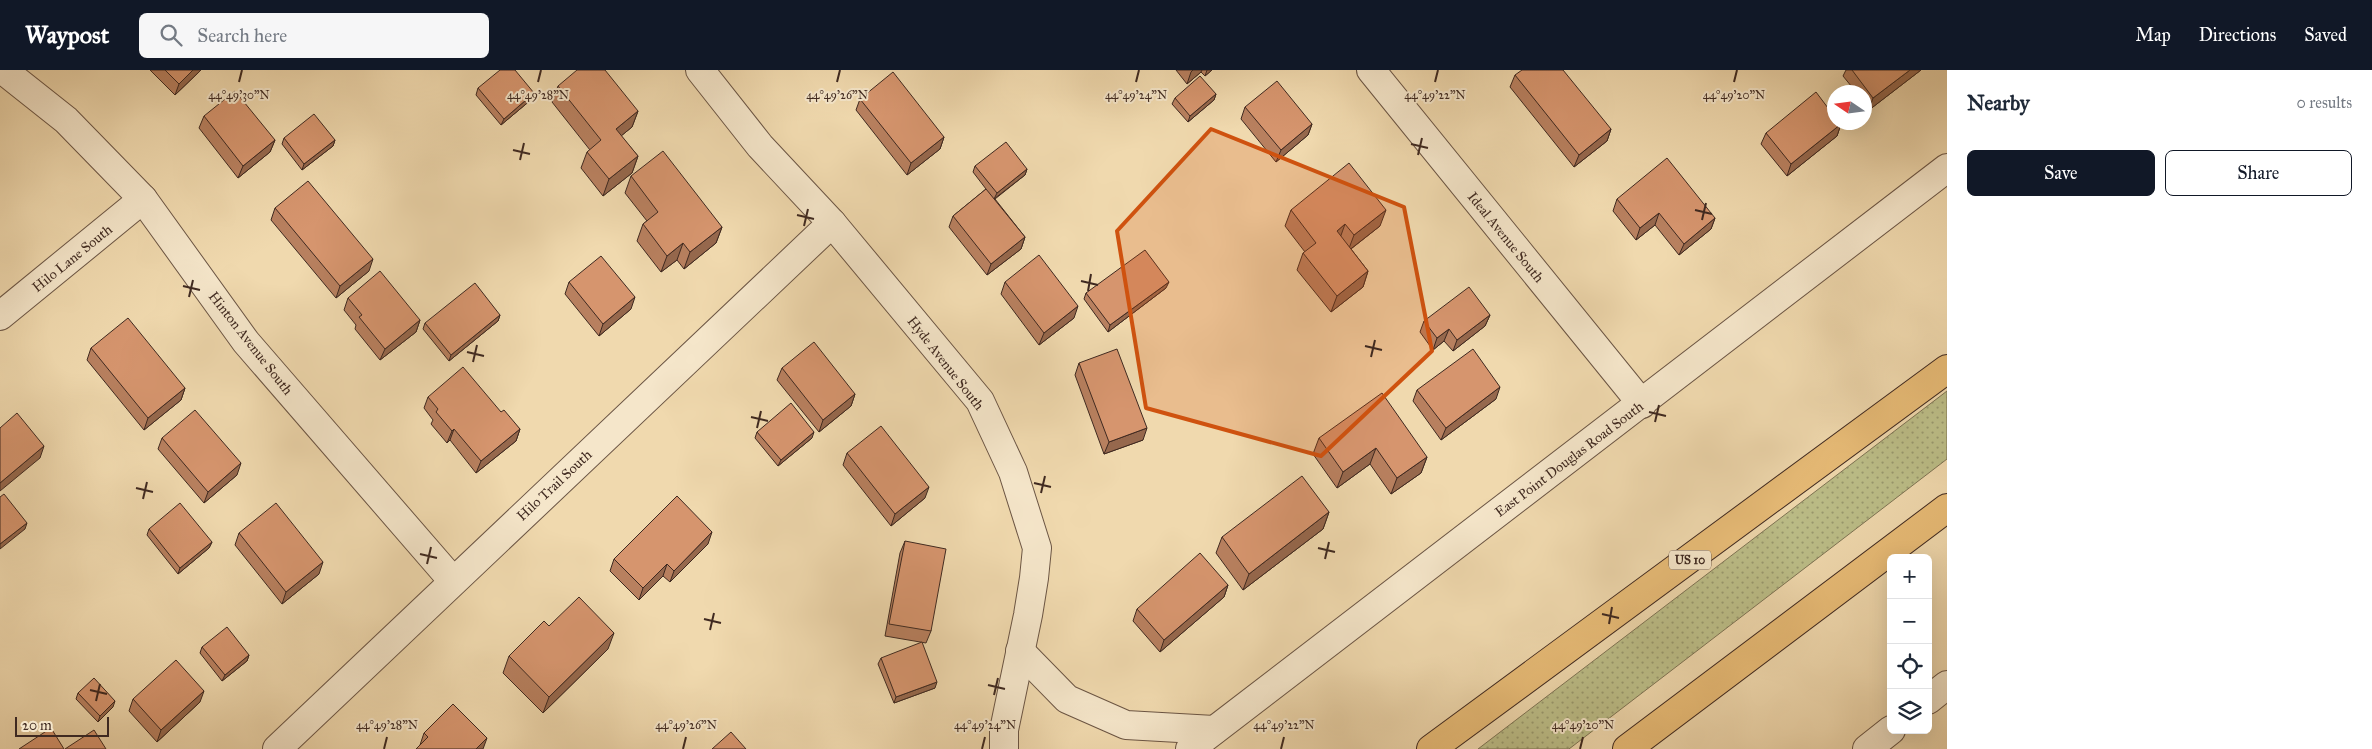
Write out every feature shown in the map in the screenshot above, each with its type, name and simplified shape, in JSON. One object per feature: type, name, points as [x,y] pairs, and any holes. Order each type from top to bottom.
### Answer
[{"type":"highway","name":"US 10","points":[[1431,749],[1947,369]]},
{"type":"highway","points":[[1627,749],[1947,508]]},
{"type":"street","name":"Hinton Avenue South","points":[[3,70],[66,120],[143,199],[246,342],[452,581]]},
{"type":"street","name":"Hyde Avenue South","points":[[700,70],[760,146],[832,223],[980,401],[1013,472],[1036,548],[1034,578],[1004,730],[1004,749]]},
{"type":"street","name":"Ideal Avenue South","points":[[1371,70],[1642,404]]},
{"type":"street","name":"East Point Douglas Road South","points":[[1190,749],[1642,404],[1947,168]]},
{"type":"street","name":"Hilo Lane South","points":[[0,316],[143,199]]},
{"type":"street","name":"Hilo Trail South","points":[[277,749],[452,581],[832,223]]},
{"type":"street","points":[[1020,651],[1067,699],[1126,725],[1214,730]]},
{"type":"street","points":[[1932,697],[1947,685]]},
{"type":"street","points":[[1867,749],[1887,733]]},
{"type":"highlighted area","points":[[1211,129],[1404,207],[1432,351],[1321,456],[1146,408],[1117,231]]},
{"type":"green space","points":[[1947,391],[1947,459],[1569,749],[1478,749]]},
{"type":"building","points":[[165,70],[193,70],[179,84]]},
{"type":"building","points":[[500,70],[515,70],[534,93],[504,119],[478,88]]},
{"type":"building","points":[[577,70],[605,70],[638,111],[616,129],[638,156],[609,179],[587,152],[601,140],[558,86]]},
{"type":"building","points":[[1522,70],[1563,70],[1611,129],[1579,155],[1515,75]]},
{"type":"building","points":[[1852,70],[1910,70],[1873,98],[1872,85],[1863,85]]},
{"type":"building","points":[[893,72],[944,137],[911,163],[860,99]]},
{"type":"building","points":[[1200,76],[1216,94],[1190,116],[1175,98]]},
{"type":"building","points":[[1277,81],[1312,124],[1281,150],[1245,107]]},
{"type":"building","points":[[235,91],[275,140],[243,166],[204,116]]},
{"type":"building","points":[[1816,92],[1827,107],[1827,130],[1834,130],[1791,164],[1766,133]]},
{"type":"building","points":[[314,114],[335,140],[304,164],[284,138]]},
{"type":"building","points":[[1006,142],[1027,169],[997,193],[975,166]]},
{"type":"building","points":[[663,151],[722,227],[690,252],[683,243],[667,256],[643,224],[658,212],[631,176]]},
{"type":"building","points":[[1667,158],[1715,218],[1684,244],[1659,213],[1640,228],[1617,199]]},
{"type":"building","points":[[1349,163],[1386,210],[1354,235],[1345,224],[1337,231],[1368,271],[1337,296],[1303,253],[1316,243],[1291,210]]},
{"type":"building","points":[[308,181],[373,259],[340,286],[275,208]]},
{"type":"building","points":[[986,189],[1025,237],[991,264],[953,216]]},
{"type":"building","points":[[1145,250],[1169,282],[1110,325],[1086,293]]},
{"type":"building","points":[[1039,255],[1078,306],[1044,333],[1005,282]]},
{"type":"building","points":[[601,256],[635,297],[603,324],[569,282]]},
{"type":"building","points":[[380,271],[420,320],[385,349],[359,317],[362,315],[348,298]]},
{"type":"building","points":[[475,283],[500,315],[451,355],[425,323]]},
{"type":"building","points":[[1469,287],[1490,315],[1457,340],[1449,329],[1437,338],[1424,321]]},
{"type":"building","points":[[128,318],[185,388],[148,418],[91,348]]},
{"type":"building","points":[[814,342],[855,394],[823,420],[782,368]]},
{"type":"building","points":[[1117,349],[1147,428],[1109,442],[1079,363]]},
{"type":"building","points":[[1473,349],[1500,387],[1446,428],[1417,390]]},
{"type":"building","points":[[463,367],[501,412],[504,410],[520,429],[481,461],[454,429],[452,431],[436,412],[438,409],[428,397]]},
{"type":"building","points":[[1382,393],[1427,457],[1397,478],[1376,448],[1343,472],[1319,438]]},
{"type":"building","points":[[791,403],[814,432],[781,460],[757,432]]},
{"type":"building","points":[[195,410],[241,463],[208,492],[162,438]]},
{"type":"building","points":[[17,413],[44,446],[0,483],[0,428]]},
{"type":"building","points":[[881,426],[929,487],[895,514],[847,453]]},
{"type":"building","points":[[1302,476],[1329,512],[1249,574],[1222,537]]},
{"type":"building","points":[[4,494],[27,523],[0,544],[0,497]]},
{"type":"building","points":[[677,496],[712,532],[674,571],[667,564],[643,588],[614,559]]},
{"type":"building","points":[[180,503],[212,542],[180,568],[149,529]]},
{"type":"building","points":[[276,503],[323,562],[286,592],[239,533]]},
{"type":"building","points":[[905,541],[946,549],[931,631],[889,624]]},
{"type":"building","points":[[1200,553],[1228,585],[1164,640],[1137,609]]},
{"type":"building","points":[[579,597],[614,633],[549,697],[509,656],[544,621],[549,626]]},
{"type":"building","points":[[227,627],[249,655],[225,675],[202,647]]},
{"type":"building","points":[[922,642],[937,682],[896,697],[881,658]]},
{"type":"building","points":[[176,660],[204,691],[161,730],[133,699]]},
{"type":"building","points":[[94,678],[115,701],[100,716],[78,693]]},
{"type":"building","points":[[453,704],[487,738],[476,749],[416,749],[428,737],[424,733]]},
{"type":"building","points":[[51,728],[64,749],[19,749]]},
{"type":"building","points":[[94,730],[106,749],[65,749]]},
{"type":"building","points":[[731,732],[746,749],[712,749]]}]
